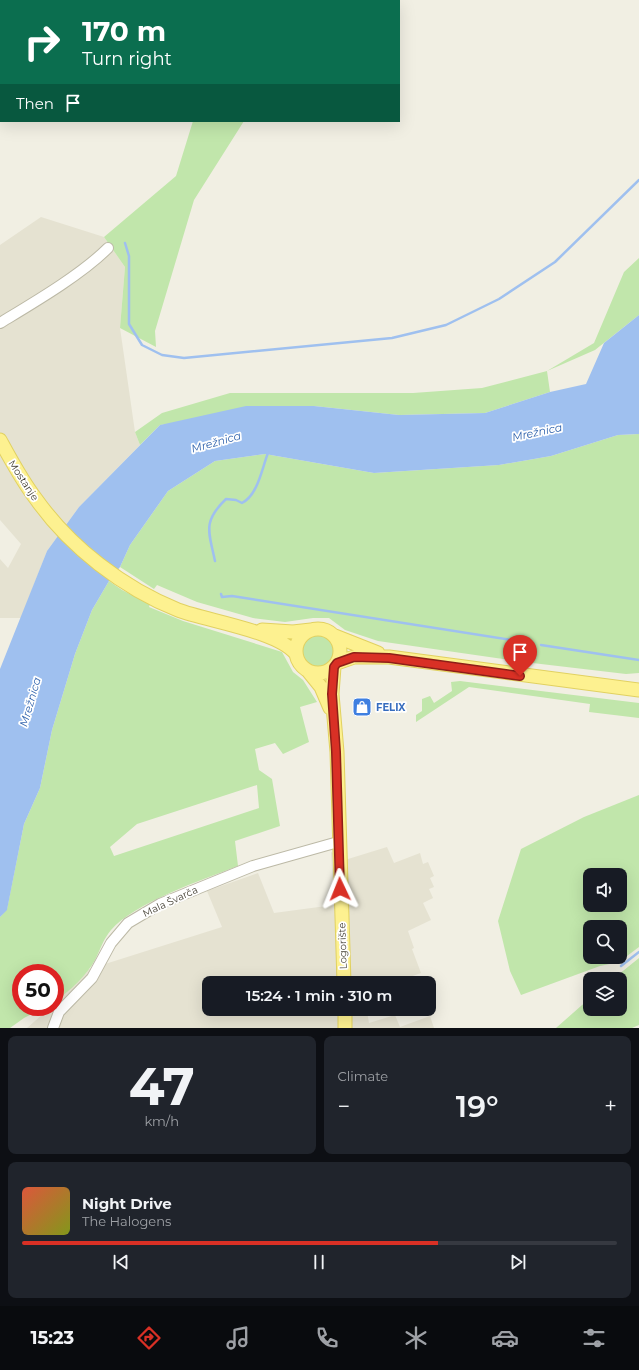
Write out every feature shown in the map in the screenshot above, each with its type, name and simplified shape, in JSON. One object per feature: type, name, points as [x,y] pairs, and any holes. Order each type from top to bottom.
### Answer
[{"type":"main road","name":"Mostanje","points":[[0,440],[25,484],[52,519],[70,538],[106,569],[156,600],[192,615],[243,629]]},
{"type":"main road","points":[[243,629],[293,632],[324,630],[389,658]]},
{"type":"main road","points":[[243,629],[284,643],[296,654]]},
{"type":"main road","points":[[312,630],[301,636],[296,648],[298,661],[308,671],[322,673],[354,657],[389,658],[639,690]]},
{"type":"main road","points":[[335,636],[340,649],[336,665]]},
{"type":"main road","name":"Logorište","points":[[336,665],[333,717],[336,752],[344,976]]},
{"type":"main road","name":"Logorište","points":[[308,671],[321,687],[333,717]]},
{"type":"main road","points":[[345,1016],[345,1028]]},
{"type":"street","points":[[0,323],[62,283],[108,248]]},
{"type":"street","name":"Mala Švarča","points":[[53,1028],[59,1012],[92,978],[111,943],[128,923],[160,904],[253,866],[338,842]]},
{"type":"shaded area","points":[[41,217],[104,237],[125,267],[120,328],[135,432],[140,445],[79,507],[47,551],[21,618],[0,618],[0,559],[8,568],[21,544],[0,520],[0,245]]},
{"type":"shaded area","points":[[387,847],[394,863],[420,853],[423,864],[428,862],[434,876],[430,878],[434,887],[429,889],[433,898],[423,903],[431,920],[408,931],[414,948],[412,949],[421,973],[413,976],[202,976],[202,1016],[368,1016],[369,1023],[395,1016],[400,1027],[430,1016],[434,1028],[27,1028],[41,1016],[64,1016],[64,992],[83,971],[222,927],[207,891],[258,873],[274,913],[334,905],[331,852],[348,859]]},
{"type":"green space","points":[[193,122],[243,122],[194,200],[155,331],[156,347],[120,328],[125,267],[104,237],[176,176]]},
{"type":"green space","points":[[639,258],[639,315],[595,350],[547,371],[594,343],[624,272]]},
{"type":"green space","points":[[547,371],[550,392],[485,413],[399,415],[314,406],[160,425],[140,445],[135,432],[162,413],[230,393],[413,393],[482,388]]},
{"type":"green space","points":[[639,434],[639,673],[626,674],[524,662],[378,641],[345,630],[329,618],[313,618],[285,622],[253,618],[197,602],[157,585],[154,589],[120,567],[130,545],[168,491],[215,461],[265,454],[374,473],[499,465],[551,456],[618,435]]},
{"type":"green space","points":[[109,581],[122,590],[150,604],[149,607],[183,621],[282,652],[293,672],[303,680],[317,702],[300,707],[309,742],[283,754],[275,743],[255,749],[259,770],[272,779],[280,826],[235,841],[238,866],[152,901],[122,920],[111,930],[104,940],[95,960],[87,972],[64,994],[64,964],[12,964],[12,1016],[28,1016],[10,1028],[0,1028],[0,917],[7,909],[24,824],[40,788],[52,730],[75,654],[92,610]],"holes":[[[257,785],[259,808],[114,856],[110,847],[137,824]]]},
{"type":"green space","points":[[315,634],[321,634],[325,635],[332,641],[335,651],[334,658],[328,665],[321,668],[315,668],[311,667],[304,661],[301,654],[301,648],[302,644],[308,637]]},
{"type":"green space","points":[[460,681],[639,703],[639,718],[589,712],[590,704],[469,687],[416,722],[416,715],[422,711],[422,699],[430,696],[434,703],[452,691],[451,682]]},
{"type":"green space","points":[[639,795],[639,947],[627,956],[627,920],[583,920],[583,964],[610,964],[600,966],[521,995],[510,971],[498,921],[521,849],[584,817]]},
{"type":"green space","points":[[639,958],[639,1025],[632,1028],[556,1028],[583,1004],[583,1016],[627,1016],[627,972],[622,972]]},
{"type":"water","name":"Mrežnica","points":[[639,315],[639,434],[618,435],[551,456],[499,465],[374,473],[265,454],[215,461],[168,491],[130,545],[120,567],[109,581],[92,610],[75,654],[52,730],[40,788],[24,824],[7,910],[0,917],[0,669],[47,551],[79,507],[160,425],[246,406],[314,406],[399,415],[485,413],[550,392],[586,384],[604,343]]},
{"type":"waterway","points":[[125,243],[129,256],[129,324],[142,345],[162,355],[184,358],[392,338],[446,325],[499,299],[555,262],[639,180]]},
{"type":"waterway","points":[[215,561],[209,528],[213,514],[226,499],[236,500],[242,503],[252,494],[259,481],[268,453]]},
{"type":"waterway","points":[[221,594],[222,597],[232,596],[518,641]]},
{"type":"waterway","points":[[541,645],[639,660]]},
{"type":"waterway","points":[[621,966],[639,952]]},
{"type":"place","name":"FELIX","points":[[362,707]]},
{"type":"route","points":[[340,889],[336,752],[332,694],[334,667],[337,663],[348,658],[362,656],[389,658],[520,676]]}]
